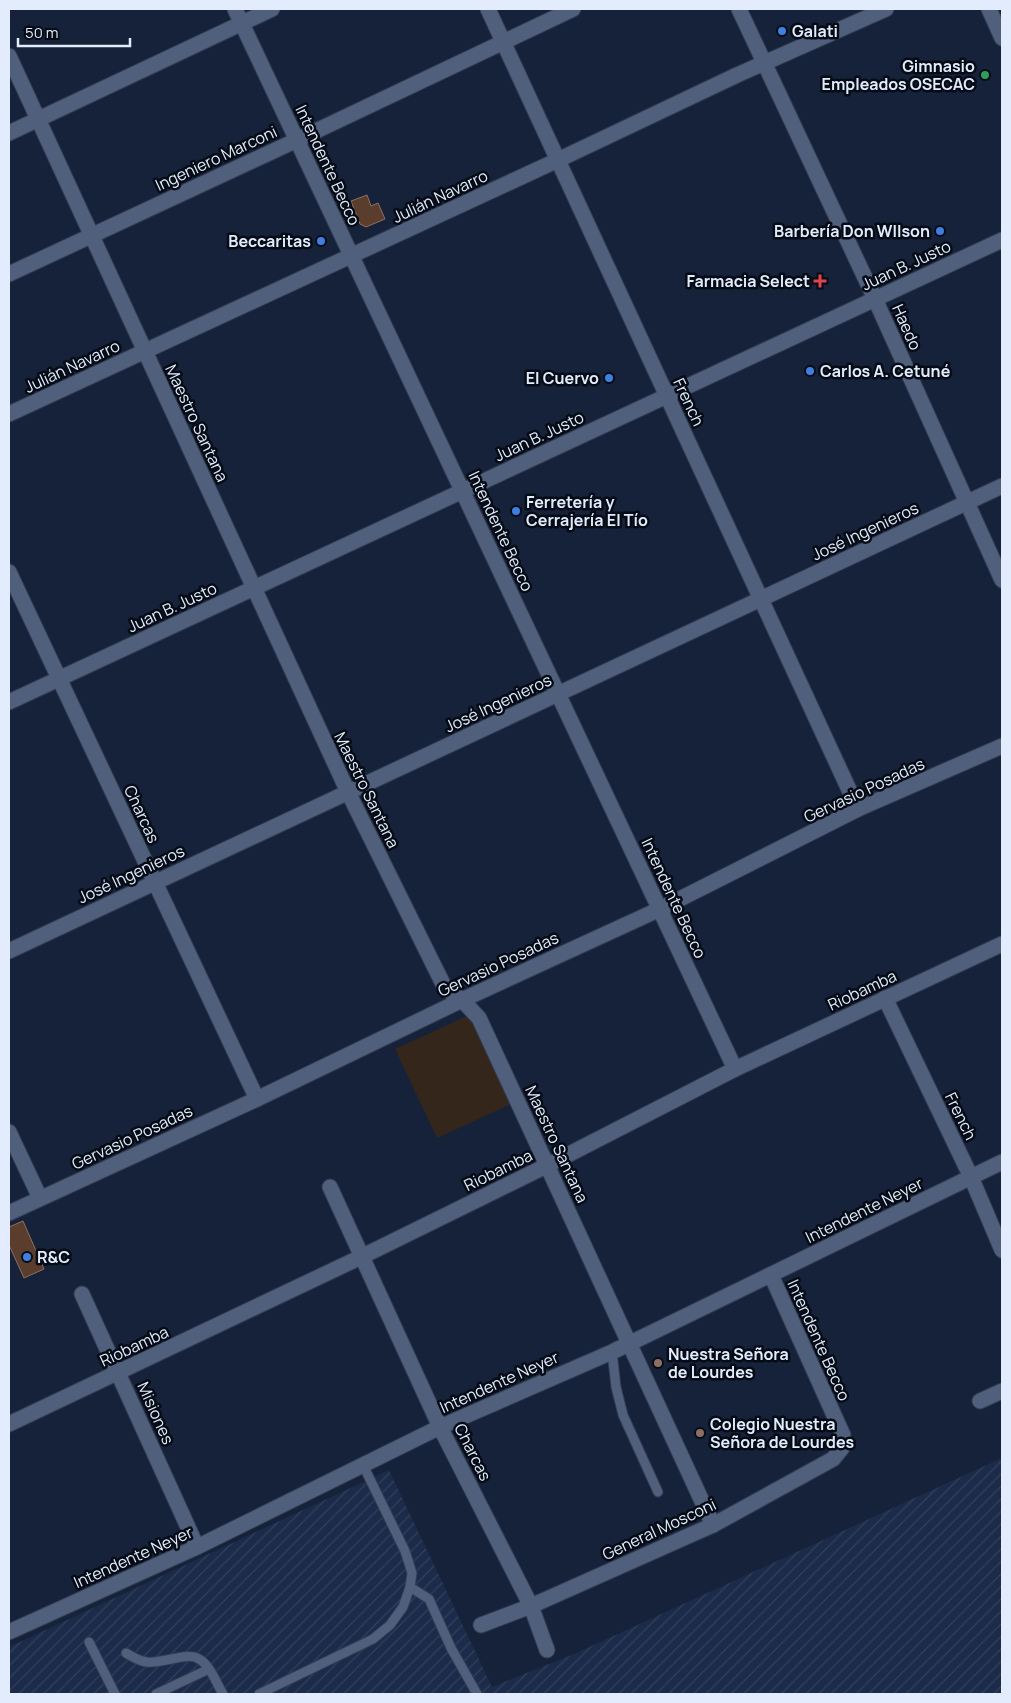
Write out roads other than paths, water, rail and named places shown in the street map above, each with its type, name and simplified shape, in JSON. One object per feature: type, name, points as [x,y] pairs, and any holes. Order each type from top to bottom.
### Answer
[{"type":"street","name":"Intendente Becco","points":[[235,9],[735,1069]]},
{"type":"street","points":[[9,133],[272,9]]},
{"type":"street","name":"French","points":[[488,9],[858,809]]},
{"type":"street","name":"Ingeniero Marconi","points":[[9,274],[573,9]]},
{"type":"street","name":"Haedo","points":[[739,9],[875,299],[1002,580]]},
{"type":"street","name":"Julián Navarro","points":[[9,414],[737,75],[886,9]]},
{"type":"street","points":[[989,9],[1002,38]]},
{"type":"street","name":"Maestro Santana","points":[[9,56],[348,792],[445,988],[462,1000],[479,1018],[713,1525]]},
{"type":"street","name":"Juan B. Justo","points":[[9,702],[1002,240]]},
{"type":"street","name":"José Ingenieros","points":[[9,951],[1002,486]]},
{"type":"street","name":"Charcas","points":[[9,572],[257,1099]]},
{"type":"street","name":"Gervasio Posadas","points":[[9,1213],[257,1099],[462,1000],[660,909],[858,809],[1002,746]]},
{"type":"street","name":"Riobamba","points":[[9,1424],[361,1257],[548,1165],[735,1069],[1002,944]]},
{"type":"street","name":"French","points":[[885,998],[971,1177],[1002,1250]]},
{"type":"street","points":[[9,1132],[40,1198]]},
{"type":"street","name":"Intendente Neyer","points":[[9,1632],[197,1547],[440,1427],[612,1352],[1002,1162]]},
{"type":"street","name":"Charcas","points":[[330,1187],[440,1427],[531,1606],[547,1650]]},
{"type":"street","name":"Intendente Becco","points":[[771,1275],[843,1435],[842,1448]]},
{"type":"street","name":"Misiones","points":[[82,1294],[197,1547]]},
{"type":"street","points":[[980,1401],[1002,1391]]},
{"type":"street","name":"General Mosconi","points":[[481,1626],[531,1606],[713,1525],[833,1459],[842,1448]]},
{"type":"lane","points":[[612,1352],[616,1388],[623,1415],[658,1492]]},
{"type":"lane","points":[[259,1694],[373,1639],[390,1625],[403,1607],[410,1587],[412,1572],[405,1551],[363,1466]]},
{"type":"lane","points":[[410,1587],[429,1599],[452,1648],[477,1694]]},
{"type":"lane","points":[[89,1642],[115,1694]]},
{"type":"lane","points":[[126,1653],[136,1660],[146,1662],[172,1660],[190,1655],[200,1659],[209,1668],[222,1694]]},
{"type":"lane","points":[[156,1694],[209,1668]]},
{"type":"place","name":"Galati","points":[[782,31]]},
{"type":"place","name":"Gimnasio Empleados OSECAC","points":[[985,75]]},
{"type":"place","name":"Barbería Don WIlson","points":[[940,231]]},
{"type":"place","name":"Beccaritas","points":[[321,241]]},
{"type":"place","name":"Farmacia Select","points":[[820,281]]},
{"type":"place","name":"Carlos A. Cetuné","points":[[810,371]]},
{"type":"place","name":"El Cuervo","points":[[609,378]]},
{"type":"place","name":"Ferretería y Cerrajería El Tío","points":[[516,511]]},
{"type":"place","name":"R&C","points":[[27,1257]]},
{"type":"place","name":"Nuestra Señora de Lourdes","points":[[658,1363]]},
{"type":"place","name":"Colegio Nuestra Señora de Lourdes","points":[[700,1433]]}]
